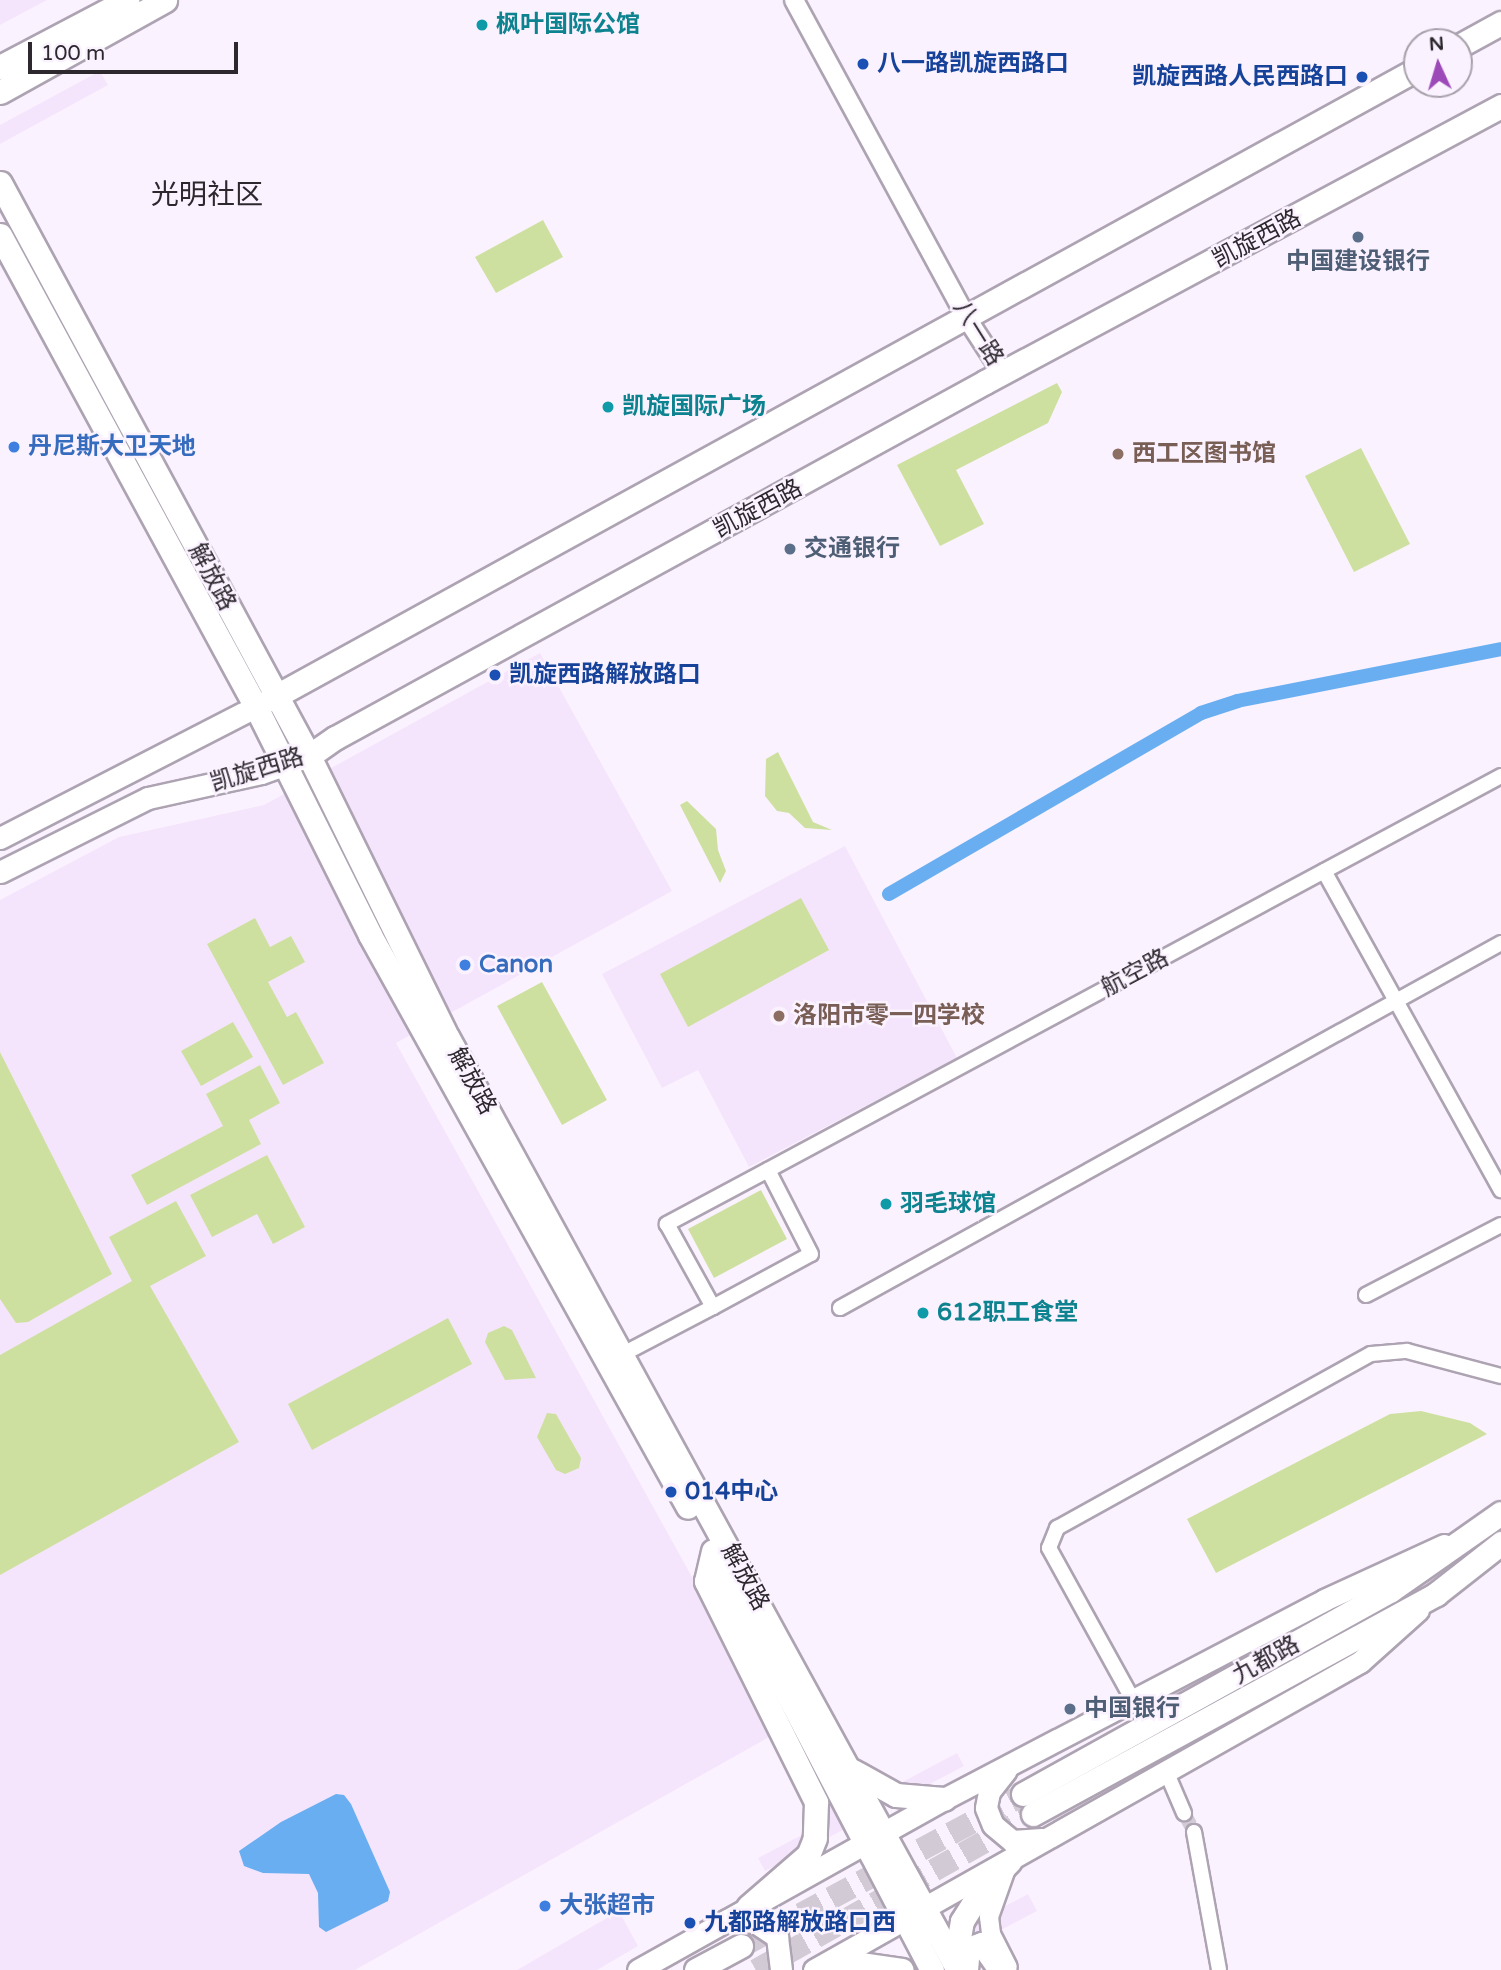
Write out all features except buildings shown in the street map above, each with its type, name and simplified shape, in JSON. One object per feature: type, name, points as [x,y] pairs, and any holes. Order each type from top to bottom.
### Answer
[{"type":"main road","points":[[0,67],[127,0]]},
{"type":"main road","points":[[0,92],[165,0]]},
{"type":"main road","points":[[1473,38],[1501,23]]},
{"type":"main road","name":"凯旋西路","points":[[0,838],[256,707],[1403,77]]},
{"type":"main road","name":"凯旋西路","points":[[0,872],[148,798],[286,766],[309,757],[369,718],[1501,106]]},
{"type":"main road","name":"解放路","points":[[0,183],[309,757],[448,1038],[851,1770],[875,1837]]},
{"type":"main road","name":"解放路","points":[[0,235],[256,707],[425,1036],[916,1913],[962,1970]]},
{"type":"main road","name":"九都路","points":[[1501,1513],[1391,1590],[1028,1804],[1436,1594],[1501,1543]]},
{"type":"main road","points":[[638,1970],[944,1799],[1135,1702],[1324,1600],[1478,1529]]},
{"type":"main road","points":[[713,1551],[706,1581],[816,1802],[815,1838],[808,1855],[748,1907]]},
{"type":"main road","points":[[814,1970],[1009,1863],[1360,1662],[1436,1594]]},
{"type":"main road","points":[[1010,1766],[989,1792],[986,1808],[992,1825],[1012,1842],[1047,1839]]},
{"type":"main road","points":[[851,1770],[896,1795],[944,1799]]},
{"type":"main road","points":[[962,1970],[957,1949],[962,1921],[981,1891],[1009,1863]]},
{"type":"main road","name":"解放路","points":[[916,1913],[932,1970]]},
{"type":"main road","points":[[727,1920],[755,1922],[777,1937],[781,1970]]},
{"type":"main road","points":[[962,1970],[968,1950],[982,1944],[1000,1970]]},
{"type":"main road","points":[[696,1970],[741,1946]]},
{"type":"main road","points":[[840,1970],[862,1964],[902,1970]]},
{"type":"street","name":"八一路","points":[[794,0],[1003,374]]},
{"type":"street","name":"八一路","points":[[805,0],[970,314]]},
{"type":"street","name":"航空路","points":[[713,1307],[667,1224],[1501,776]]},
{"type":"street","points":[[1324,871],[1501,1190]]},
{"type":"street","points":[[840,1308],[1501,943]]},
{"type":"street","points":[[623,1354],[811,1254],[768,1170]]},
{"type":"street","points":[[1366,1295],[1501,1225]]},
{"type":"street","points":[[1135,1702],[1049,1548],[1057,1528],[1371,1354],[1407,1351],[1501,1376]]},
{"type":"street","points":[[1166,1771],[1185,1813]]},
{"type":"street","points":[[1194,1832],[1219,1970]]},
{"type":"street","points":[[1009,1863],[989,1917],[991,1934],[1010,1970]]},
{"type":"shaded area","points":[[0,0],[47,0],[0,25]]},
{"type":"shaded area","points":[[100,71],[108,85],[0,144],[0,125]]},
{"type":"shaded area","points":[[540,653],[672,891],[396,1043],[778,1732],[355,1970],[0,1970],[0,900],[119,837],[264,805]]},
{"type":"shaded area","name":"洛阳市零一四学校","points":[[845,846],[957,1058],[749,1167],[698,1070],[662,1088],[602,974]]},
{"type":"shaded area","points":[[957,1753],[964,1766],[873,1814],[940,1941],[1028,1894],[1037,1911],[925,1970],[887,1970],[925,1950],[858,1822],[765,1871],[758,1858],[830,1820],[824,1809],[851,1796],[857,1806]]},
{"type":"shaded area","points":[[619,1911],[638,1946],[597,1970],[517,1970]]},
{"type":"green space","points":[[543,220],[563,257],[496,293],[475,257]]},
{"type":"green space","points":[[1057,383],[1062,392],[1048,423],[956,470],[984,524],[940,546],[897,465]]},
{"type":"green space","points":[[1361,448],[1410,544],[1354,572],[1305,476]]},
{"type":"green space","points":[[778,752],[813,822],[832,830],[805,828],[789,813],[777,811],[765,796],[766,759]]},
{"type":"green space","points":[[687,801],[716,829],[718,850],[726,871],[720,883],[680,805]]},
{"type":"green space","points":[[801,898],[829,950],[688,1027],[660,974]]},
{"type":"green space","points":[[255,918],[270,947],[291,936],[305,962],[268,982],[287,1017],[296,1012],[324,1063],[283,1085],[207,944]]},
{"type":"green space","points":[[542,982],[607,1100],[562,1125],[497,1006]]},
{"type":"green space","points":[[233,1022],[253,1057],[201,1086],[181,1051]]},
{"type":"green space","points":[[0,1052],[112,1274],[28,1322],[16,1323],[0,1299]]},
{"type":"green space","points":[[260,1065],[280,1103],[249,1120],[261,1144],[147,1205],[131,1175],[223,1126],[206,1094]]},
{"type":"green space","points":[[267,1155],[305,1227],[273,1244],[257,1214],[212,1237],[190,1195]]},
{"type":"green space","points":[[761,1190],[787,1239],[714,1278],[688,1229]]},
{"type":"green space","points":[[176,1201],[206,1256],[150,1286],[239,1442],[0,1575],[0,1355],[132,1281],[109,1237]]},
{"type":"green space","points":[[448,1318],[472,1364],[312,1450],[288,1404]]},
{"type":"green space","points":[[504,1326],[512,1330],[536,1378],[505,1380],[485,1342],[488,1333]]},
{"type":"green space","points":[[1421,1411],[1470,1423],[1487,1434],[1216,1573],[1187,1519],[1390,1414]]},
{"type":"green space","points":[[547,1413],[556,1414],[581,1458],[579,1468],[565,1474],[556,1470],[537,1437]]},
{"type":"water","points":[[336,1794],[344,1795],[351,1804],[390,1892],[388,1901],[326,1932],[319,1927],[318,1893],[309,1874],[263,1873],[244,1866],[239,1851],[281,1822]]},
{"type":"waterway","points":[[889,894],[1201,713],[1237,701],[1501,649]]},
{"type":"tunnel","points":[[741,1946],[1023,1794]]},
{"type":"tunnel","points":[[1184,1813],[1194,1832]]},
{"type":"tunnel","points":[[756,1970],[1033,1814]]},
{"type":"place","name":"枫叶国际公馆","points":[[482,25]]},
{"type":"place","name":"八一路凯旋西路口","points":[[863,64]]},
{"type":"place","name":"凯旋西路人民西路口","points":[[1362,77]]},
{"type":"place","name":"中国建设银行","points":[[1358,237]]},
{"type":"place","name":"凯旋国际广场","points":[[608,407]]},
{"type":"place","name":"丹尼斯大卫天地","points":[[14,447]]},
{"type":"place","name":"西工区图书馆","points":[[1118,454]]},
{"type":"place","name":"交通银行","points":[[790,549]]},
{"type":"place","name":"凯旋西路解放路口","points":[[495,675]]},
{"type":"place","name":"Canon","points":[[465,965]]},
{"type":"place","name":"洛阳市零一四学校","points":[[779,1016]]},
{"type":"place","name":"羽毛球馆","points":[[886,1204]]},
{"type":"place","name":"612职工食堂","points":[[923,1313]]},
{"type":"place","name":"014中心","points":[[671,1492]]},
{"type":"place","name":"中国银行","points":[[1070,1709]]},
{"type":"place","name":"大张超市","points":[[545,1906]]},
{"type":"place","name":"九都路解放路口西","points":[[690,1923]]},
{"type":"district","name":"光明社区","points":[[207,195]]}]
